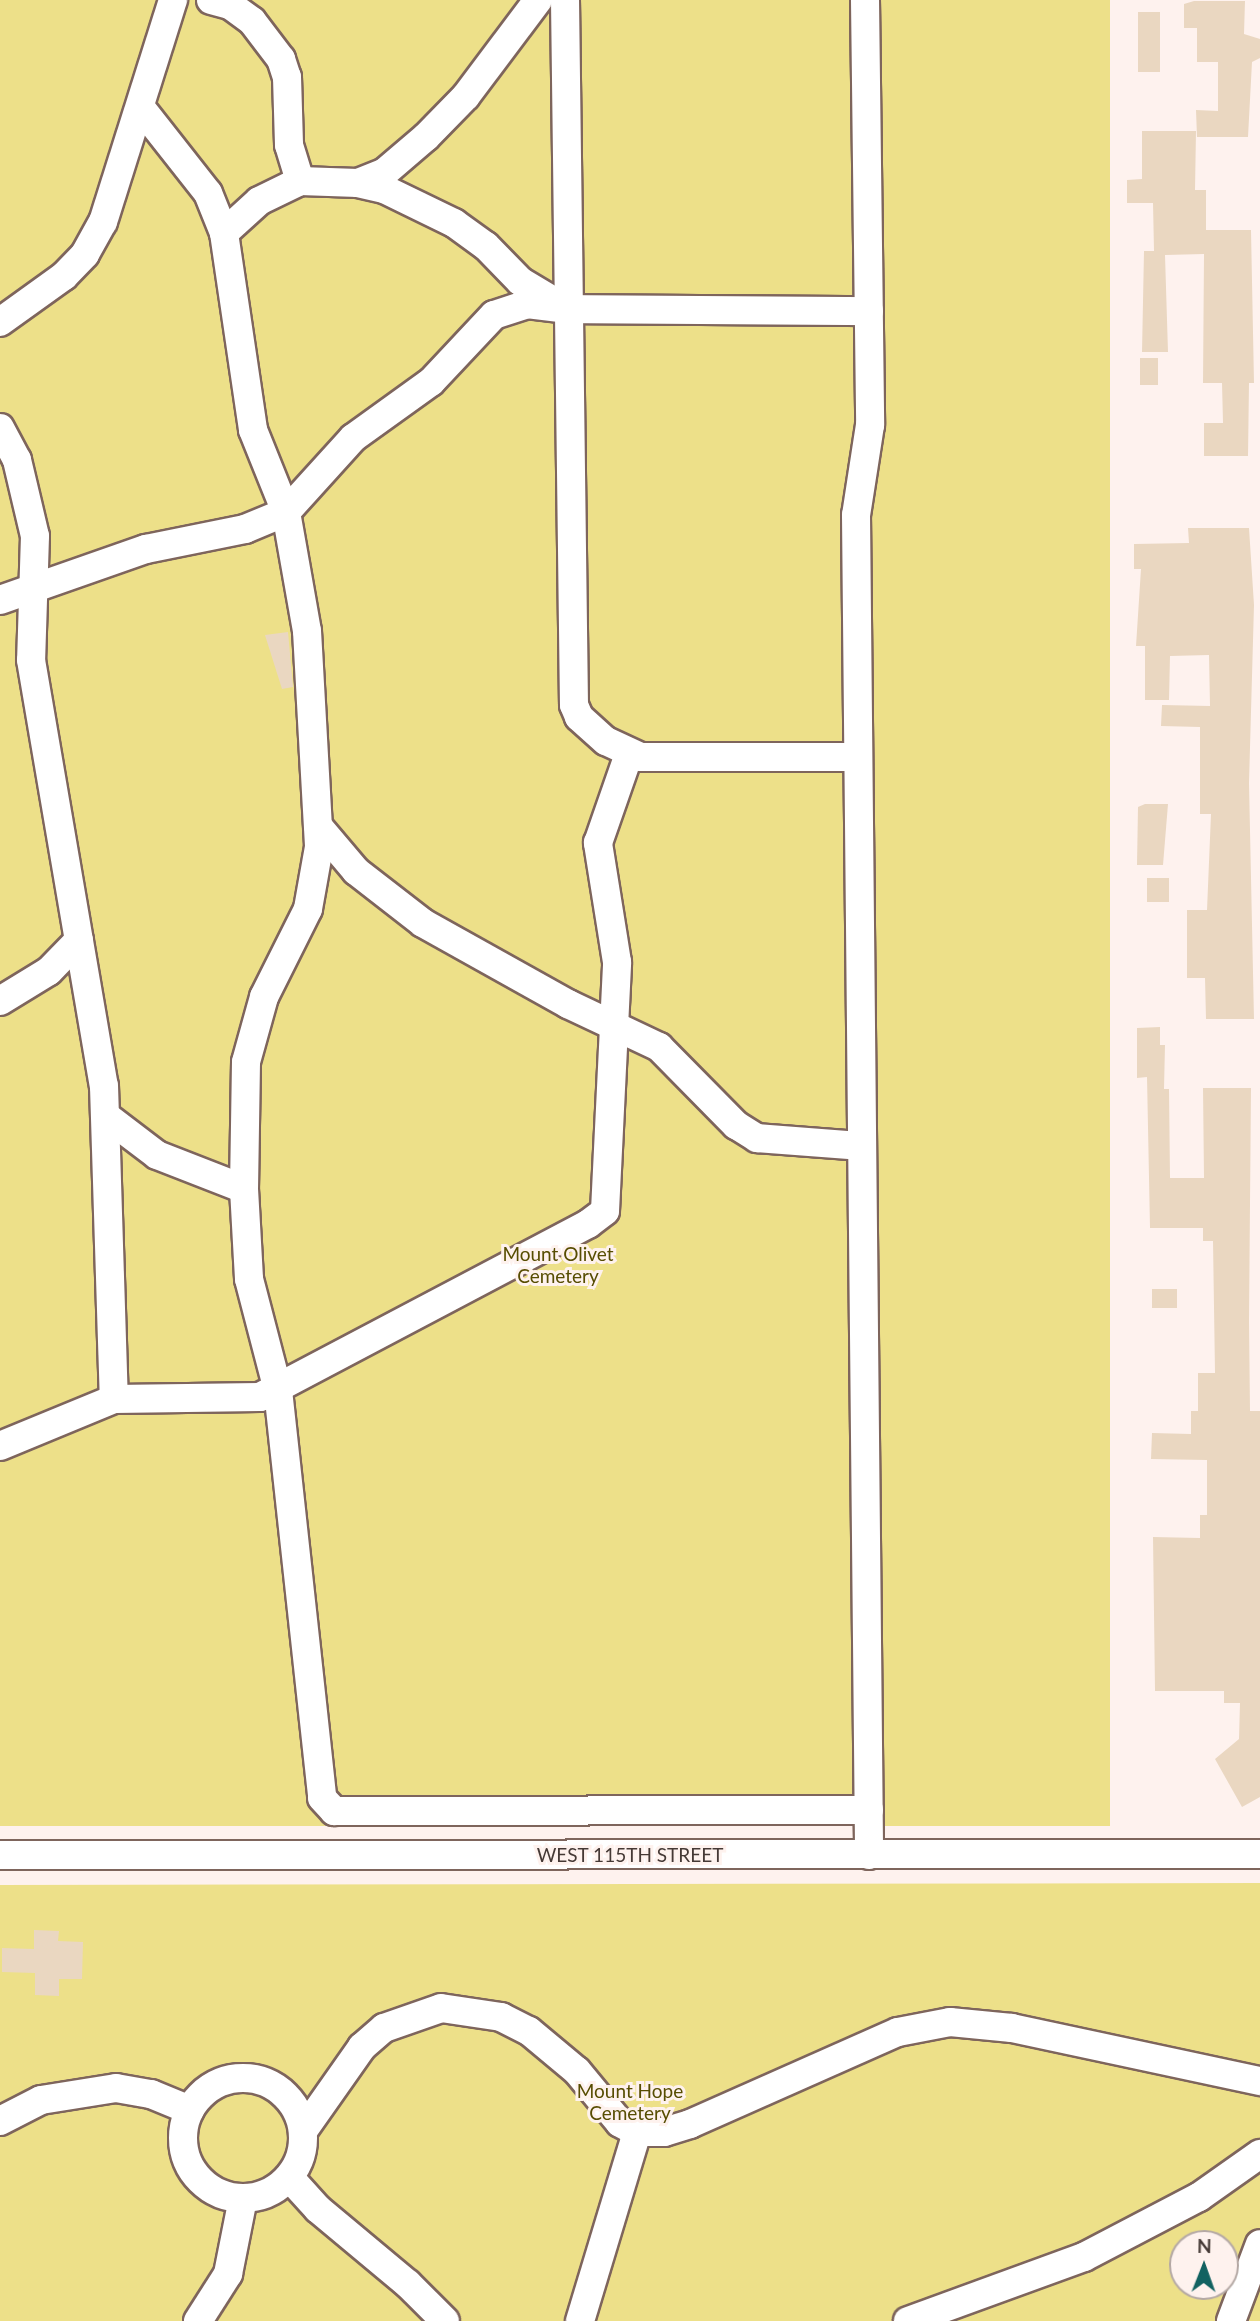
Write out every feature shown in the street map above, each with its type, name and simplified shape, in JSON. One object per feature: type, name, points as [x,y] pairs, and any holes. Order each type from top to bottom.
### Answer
[{"type":"street","points":[[0,322],[39,297],[85,254],[113,199],[173,0]]},
{"type":"street","points":[[211,0],[230,5],[252,21],[281,60],[287,78],[289,145],[300,181]]},
{"type":"street","points":[[358,183],[385,172],[426,137],[474,86],[538,0]]},
{"type":"street","points":[[565,0],[571,692],[579,717],[629,754],[654,758],[858,757]]},
{"type":"street","points":[[865,0],[870,425],[856,515],[869,1855]]},
{"type":"street","points":[[141,108],[208,193],[224,233],[253,430],[286,512],[307,632],[319,846],[308,909],[264,997],[246,1062],[244,1189],[249,1279],[278,1390],[318,1785],[327,1807],[334,1811],[869,1810]]},
{"type":"street","points":[[224,233],[259,201],[300,181],[358,183],[384,189],[454,223],[486,246],[520,281],[567,309]]},
{"type":"street","points":[[0,600],[146,550],[245,529],[286,512],[353,438],[431,382],[494,315],[527,304],[567,309],[869,311]]},
{"type":"street","points":[[0,428],[17,460],[27,495],[37,558],[31,660],[107,1117],[114,1399]]},
{"type":"street","points":[[0,1446],[114,1399],[243,1401],[278,1390],[605,1211],[615,933],[602,887],[598,843],[629,754]]},
{"type":"street","points":[[318,826],[356,871],[423,923],[659,1047],[736,1125],[757,1139],[862,1146]]},
{"type":"street","points":[[0,1001],[49,971],[79,940]]},
{"type":"street","points":[[107,1117],[157,1155],[244,1189]]},
{"type":"street","name":"WEST 115TH STREET","points":[[0,1855],[1260,1854]]},
{"type":"street","points":[[303,2131],[362,2047],[384,2028],[441,2008],[501,2017],[529,2031],[577,2071],[620,2123],[637,2132],[664,2132],[690,2124],[898,2032],[950,2022],[1012,2028],[1260,2081]]},
{"type":"street","points":[[254,2078],[287,2096],[303,2131],[303,2148],[289,2177],[260,2195],[243,2198],[223,2194],[192,2169],[184,2150],[190,2110],[217,2084],[254,2078]]},
{"type":"street","points":[[0,2121],[41,2100],[116,2088],[151,2094],[190,2110]]},
{"type":"street","points":[[580,2321],[637,2132]]},
{"type":"street","points":[[908,2321],[1096,2251],[1199,2197],[1260,2154]]},
{"type":"street","points":[[289,2177],[318,2209],[408,2284],[444,2321]]},
{"type":"street","points":[[224,2321],[228,2274],[243,2198]]},
{"type":"street","points":[[1231,2321],[1260,2244]]},
{"type":"street","points":[[198,2321],[228,2274]]},
{"type":"green space","name":"Mount Olivet Cemetery","points":[[0,0],[1110,0],[1110,1826],[0,1826]]},
{"type":"green space","name":"Mount Hope Cemetery","points":[[1260,1883],[1260,2321],[0,2321],[0,1885]]},
{"type":"building","points":[[1194,1],[1245,1],[1244,34],[1260,39],[1260,58],[1252,62],[1248,137],[1197,137],[1196,110],[1218,111],[1218,62],[1197,62],[1197,28],[1184,28],[1184,4]]},
{"type":"building","points":[[1138,12],[1160,12],[1160,72],[1138,72]]},
{"type":"building","points":[[1142,131],[1196,131],[1195,190],[1206,190],[1206,230],[1251,230],[1254,383],[1249,383],[1248,456],[1204,456],[1204,423],[1223,423],[1222,383],[1203,383],[1204,254],[1165,255],[1168,352],[1142,352],[1144,251],[1154,251],[1153,203],[1127,203],[1127,180],[1142,179]]},
{"type":"building","points":[[1140,358],[1158,358],[1158,385],[1140,385]]},
{"type":"building","points":[[1188,528],[1249,528],[1254,605],[1249,783],[1254,1019],[1206,1019],[1205,978],[1187,978],[1187,910],[1207,910],[1211,814],[1200,814],[1200,727],[1161,726],[1162,705],[1210,706],[1209,655],[1170,656],[1169,700],[1145,700],[1145,646],[1136,646],[1141,569],[1134,569],[1134,544],[1189,543]]},
{"type":"building","points":[[288,632],[293,687],[282,689],[265,635]]},
{"type":"building","points":[[1145,804],[1168,804],[1163,865],[1137,865],[1138,807]]},
{"type":"building","points":[[1147,878],[1169,878],[1169,902],[1147,902]]},
{"type":"building","points":[[1160,1027],[1160,1045],[1165,1045],[1164,1089],[1169,1089],[1170,1178],[1204,1178],[1203,1088],[1251,1088],[1250,1411],[1260,1411],[1260,1797],[1242,1807],[1215,1759],[1239,1739],[1240,1703],[1224,1703],[1224,1691],[1155,1691],[1153,1537],[1200,1538],[1200,1515],[1207,1515],[1207,1460],[1151,1459],[1152,1433],[1191,1434],[1191,1411],[1198,1411],[1198,1373],[1215,1373],[1213,1241],[1203,1241],[1203,1228],[1150,1228],[1147,1077],[1137,1078],[1137,1028]]},
{"type":"building","points":[[1152,1289],[1177,1289],[1177,1308],[1152,1308]]},
{"type":"building","points":[[34,1930],[59,1931],[58,1941],[83,1942],[82,1979],[59,1979],[59,1996],[35,1995],[35,1973],[2,1972],[2,1948],[34,1949]]}]
